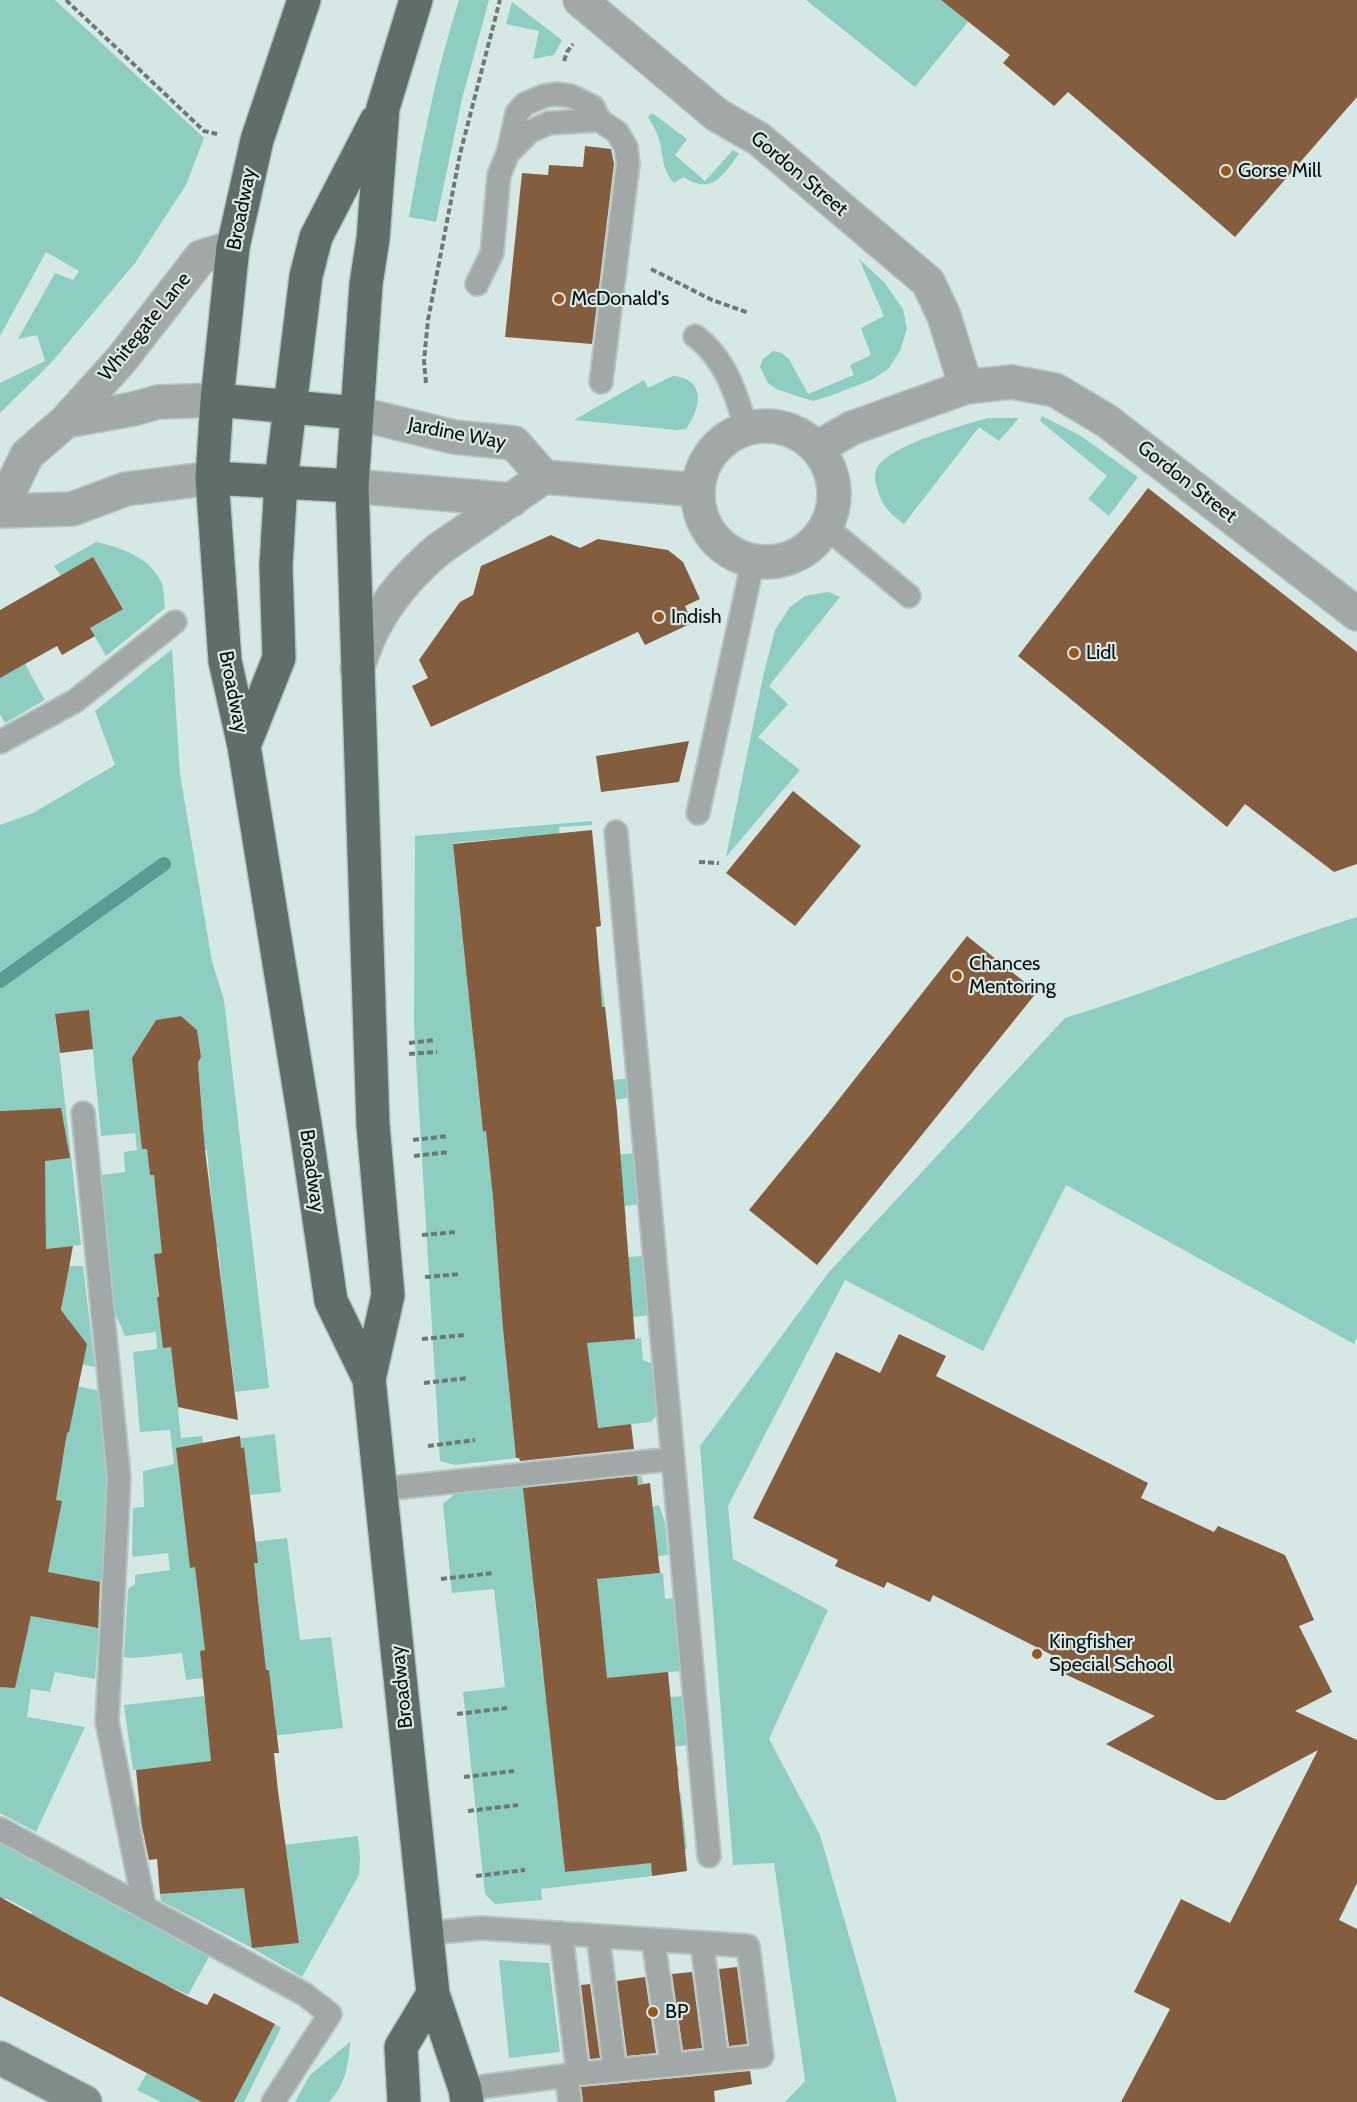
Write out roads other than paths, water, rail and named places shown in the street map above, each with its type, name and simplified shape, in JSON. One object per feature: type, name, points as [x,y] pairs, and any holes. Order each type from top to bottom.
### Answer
[{"type":"highway","name":"Broadway","points":[[304,0],[257,140],[233,247],[217,400],[212,478],[225,661],[244,746],[331,1301],[369,1379],[434,1994],[466,2095]]},
{"type":"highway","name":"Broadway","points":[[369,1379],[388,1295],[374,1125],[352,486],[366,284],[373,239],[383,108],[416,0]]},
{"type":"highway","points":[[244,746],[279,658],[276,566],[281,481],[306,276],[316,237],[383,108]]},
{"type":"highway","points":[[217,400],[356,413]]},
{"type":"highway","points":[[212,478],[352,486]]},
{"type":"highway","points":[[399,2095],[401,2047],[434,1994]]},
{"type":"main road","points":[[0,2058],[85,2102]]},
{"type":"street","name":"Gordon Street","points":[[585,2],[717,115],[759,139],[928,282],[944,316],[966,387]]},
{"type":"street","name":"Whitegate Lane","points":[[212,478],[126,489],[72,509],[0,511],[27,455],[66,422],[126,353],[201,257],[233,247]]},
{"type":"street","name":"Gordon Street","points":[[817,448],[852,428],[966,387],[1011,382],[1055,390],[1107,421],[1357,614]]},
{"type":"street","name":"Whitegate Lane","points":[[66,422],[158,402],[217,400]]},
{"type":"street","name":"Jardine Way","points":[[356,413],[454,437],[514,443],[544,477]]},
{"type":"street","points":[[765,425],[784,427],[802,435],[817,448],[827,462],[833,477],[834,502],[826,527],[815,542],[801,552],[783,560],[753,561],[740,558],[715,539],[704,523],[698,490],[703,467],[713,450],[728,437],[746,428],[765,425]]},
{"type":"street","points":[[357,669],[372,630],[394,597],[424,562],[438,549],[544,477],[698,490]]},
{"type":"street","points":[[352,486],[512,500]]},
{"type":"lane","points":[[477,284],[492,253],[499,175],[508,153],[530,132],[549,123],[598,120],[617,132],[626,147],[628,164],[601,382]]},
{"type":"lane","points":[[695,336],[709,346],[720,360],[739,401],[746,428]]},
{"type":"lane","points":[[826,527],[909,596]]},
{"type":"lane","points":[[698,813],[753,561]]},
{"type":"lane","points":[[0,742],[75,701],[175,622]]},
{"type":"lane","points":[[616,832],[709,1856]]},
{"type":"lane","points":[[83,1113],[119,1478],[107,1722],[144,1905]]},
{"type":"lane","points":[[382,1489],[673,1459]]},
{"type":"lane","points":[[0,1829],[144,1905],[304,1994],[330,2014],[273,2102]]},
{"type":"lane","points":[[428,1933],[481,1928],[748,1946],[762,2056],[572,2075],[466,2095]]},
{"type":"lane","points":[[561,1933],[572,2075],[570,2102]]},
{"type":"lane","points":[[598,1936],[615,2071]]},
{"type":"lane","points":[[653,1940],[672,2065]]},
{"type":"lane","points":[[702,1943],[717,2060]]},
{"type":"waterway","points":[[0,981],[164,864]]},
{"type":"place","name":"Gorse Mill","points":[[1226,171]]},
{"type":"place","name":"McDonald's","points":[[559,299]]},
{"type":"place","name":"Indish","points":[[659,617]]},
{"type":"place","name":"Lidl","points":[[1074,653]]},
{"type":"place","name":"Chances Mentoring","points":[[957,976]]},
{"type":"place","name":"Kingfisher Special School","points":[[1037,1654]]},
{"type":"place","name":"BP","points":[[653,2012]]}]
